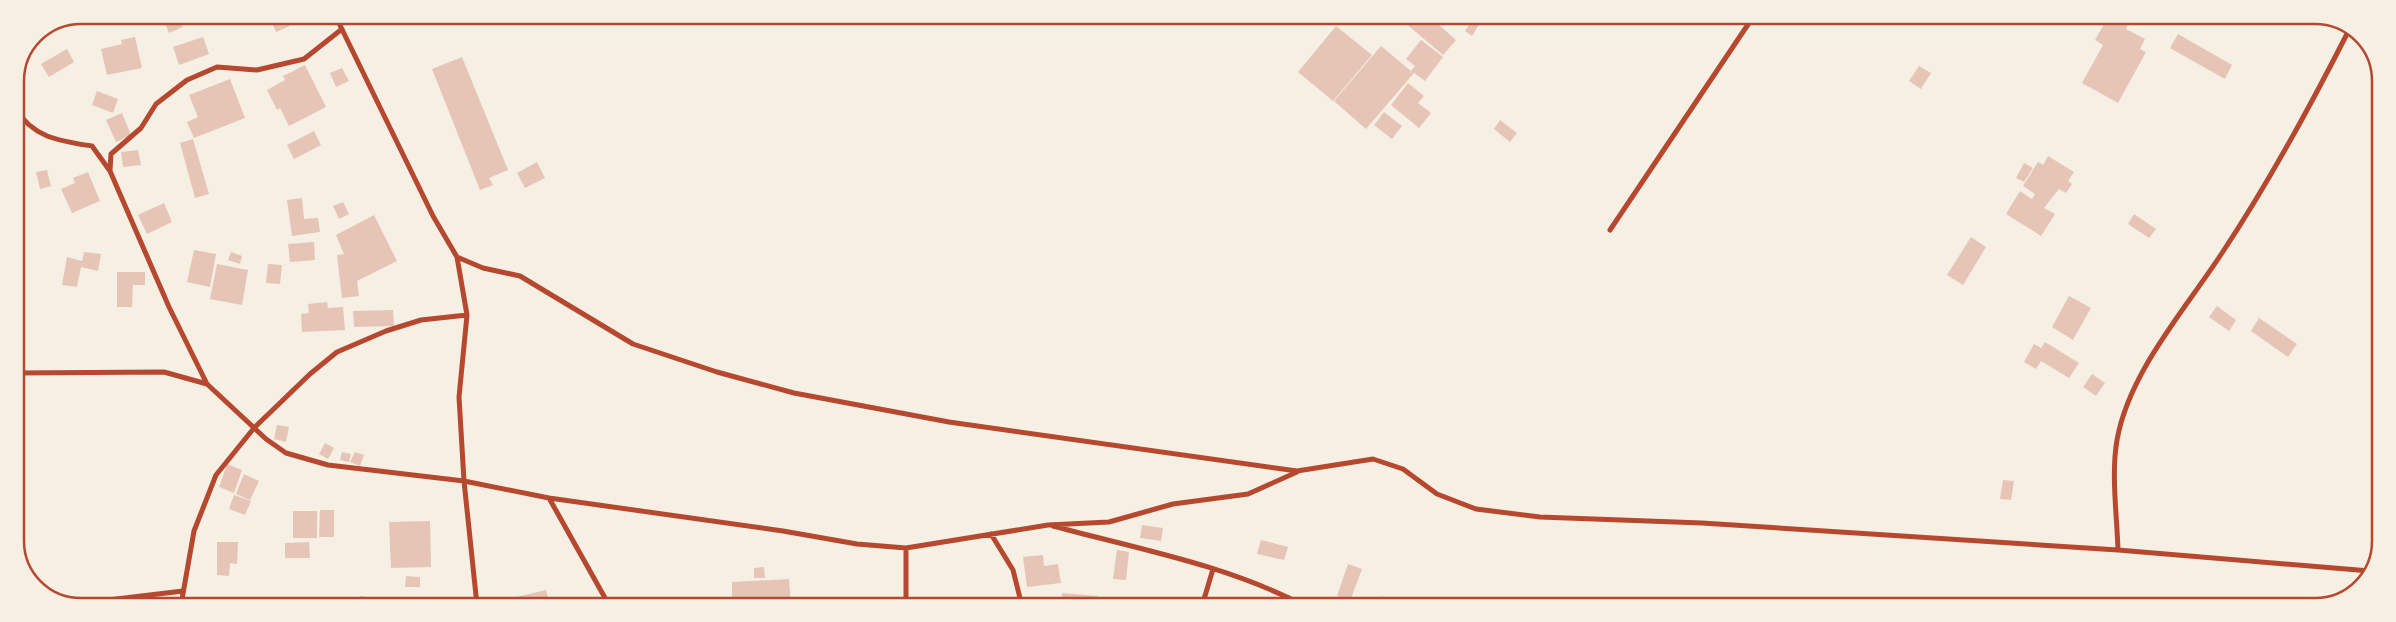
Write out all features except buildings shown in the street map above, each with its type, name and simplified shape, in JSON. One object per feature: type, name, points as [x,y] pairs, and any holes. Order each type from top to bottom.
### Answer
[{"type":"street","points":[[340,24],[434,216],[457,257],[467,315],[459,397],[464,481],[476,598]]},
{"type":"street","points":[[1610,230],[1748,24]]},
{"type":"street","points":[[110,171],[111,154],[141,128],[156,104],[187,80],[217,67],[257,70],[304,59],[342,29]]},
{"type":"street","points":[[2118,550],[2115,487],[2117,441],[2126,409],[2140,378],[2164,338],[2223,252],[2311,104],[2347,34]]},
{"type":"street","points":[[24,121],[36,132],[67,142],[92,146],[110,171],[169,307],[207,384],[254,428],[286,453],[328,465],[464,481],[549,498],[783,531],[857,544],[906,548],[1048,525],[1109,522],[1174,504],[1248,494],[1297,471],[1373,459],[1403,468],[1437,494],[1476,509],[1540,517],[1702,523],[2118,550],[2365,571]]},
{"type":"street","points":[[457,257],[483,268],[520,276],[634,344],[717,372],[794,393],[949,422],[1297,471]]},
{"type":"street","points":[[182,598],[194,531],[216,475],[254,428],[310,374],[338,352],[386,331],[421,320],[467,315]]},
{"type":"street","points":[[24,373],[164,372],[207,384]]},
{"type":"street","points":[[549,498],[605,598]]},
{"type":"street","points":[[1048,525],[1213,569],[1262,586],[1288,598]]},
{"type":"street","points":[[991,534],[1013,570],[1020,598]]},
{"type":"street","points":[[906,548],[906,598]]},
{"type":"street","points":[[1204,598],[1213,569]]},
{"type":"street","points":[[124,598],[183,591]]}]
